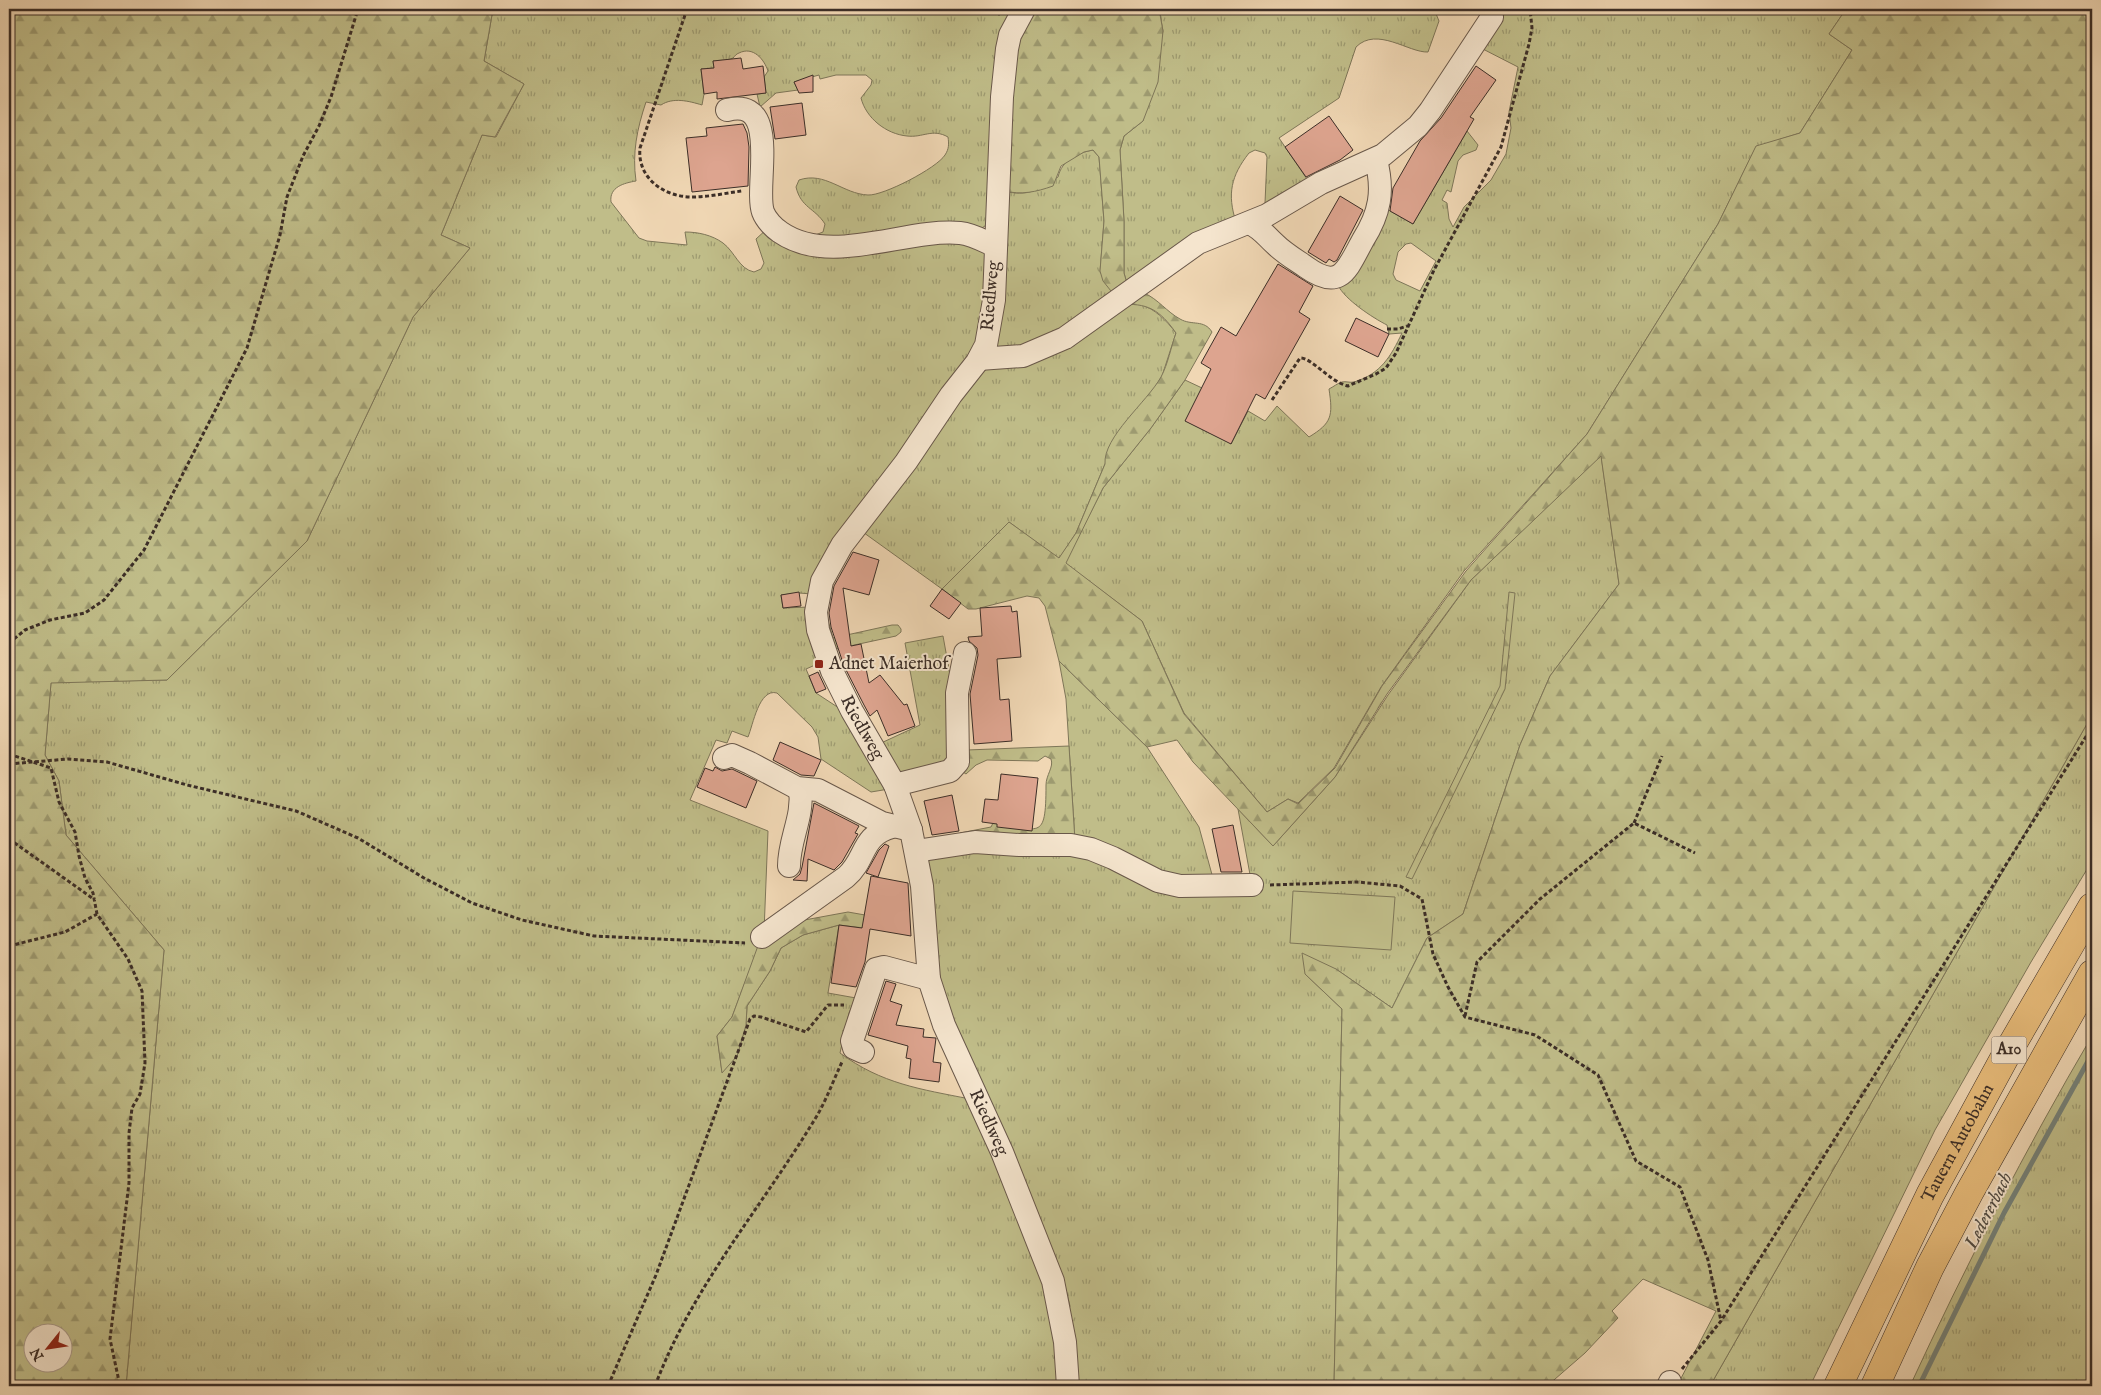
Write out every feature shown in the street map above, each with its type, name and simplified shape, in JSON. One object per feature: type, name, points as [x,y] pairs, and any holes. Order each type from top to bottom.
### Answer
[{"type":"highway","name":"Tauern Autobahn","points":[[1838,1386],[1930,1195],[2006,1055],[2092,907]]},
{"type":"highway","name":"Tauern Autobahn","points":[[1875,1386],[1930,1267],[2033,1075],[2092,974]]},
{"type":"street","name":"Riedlweg","points":[[1024,9],[1010,35],[1007,49],[1002,97],[996,246],[990,329],[979,359],[951,395],[906,462],[842,545],[829,566],[818,597],[818,630],[823,650],[852,711],[895,785],[906,836],[922,886],[929,979],[944,1025],[1002,1152],[1053,1281],[1065,1342],[1068,1386]]},
{"type":"street","points":[[979,359],[1023,356],[1065,338],[1198,243],[1216,234],[1249,223],[1321,183],[1376,160],[1406,138],[1430,111],[1492,17]]},
{"type":"street","points":[[727,110],[738,108],[753,112],[757,120],[764,165],[760,189],[764,213],[770,223],[790,238],[813,245],[839,246],[961,233],[996,246]]},
{"type":"street","points":[[1249,223],[1257,226],[1282,251],[1317,276],[1328,280],[1334,278],[1348,266],[1376,218],[1381,185],[1376,160]]},
{"type":"street","points":[[895,785],[950,771],[958,762],[958,686],[965,653]]},
{"type":"street","points":[[724,758],[732,756],[750,763],[800,789],[823,792],[906,836]]},
{"type":"street","points":[[789,866],[791,847],[801,808],[800,789]]},
{"type":"street","points":[[762,937],[846,878],[857,866],[871,837],[906,836],[1028,846],[1071,845],[1091,849],[1158,881],[1180,886],[1252,885]]},
{"type":"street","points":[[857,1047],[863,1007],[874,973],[880,967],[929,979]]},
{"type":"path","points":[[9,643],[24,630],[50,620],[85,613],[91,609],[104,600],[121,582],[144,550],[247,348],[280,235],[288,197],[303,156],[331,97],[358,9]]},
{"type":"path","points":[[687,9],[640,148],[639,157],[642,170],[649,180],[661,189],[691,197],[760,189]]},
{"type":"path","points":[[1272,400],[1300,358],[1309,360],[1333,380],[1348,386],[1376,374],[1391,361],[1434,270],[1501,147],[1529,44],[1532,28],[1530,9]]},
{"type":"path","points":[[1387,329],[1398,329],[1407,326]]},
{"type":"path","points":[[1669,1384],[1722,1321],[2092,727]]},
{"type":"path","points":[[9,754],[38,762],[51,768],[59,802],[75,832],[85,878],[95,900],[97,914],[128,959],[142,991],[145,1063],[140,1094],[132,1108],[128,1133],[129,1183],[110,1339],[120,1386]]},
{"type":"path","points":[[1465,1017],[1477,962],[1540,899],[1634,824],[1662,756]]},
{"type":"path","points":[[9,764],[68,759],[107,762],[187,785],[296,811],[358,838],[424,878],[472,903],[522,920],[594,936],[743,944],[762,937]]},
{"type":"path","points":[[1634,824],[1695,853]]},
{"type":"path","points":[[9,839],[95,900]]},
{"type":"path","points":[[1252,885],[1357,882],[1400,886],[1422,899],[1432,954],[1465,1017],[1535,1035],[1598,1075],[1636,1160],[1680,1188],[1708,1260],[1722,1321]]},
{"type":"path","points":[[9,946],[65,932],[97,914]]},
{"type":"path","points":[[608,1386],[656,1275],[750,1019],[754,1016],[761,1017],[806,1032],[828,1006],[837,1004],[863,1007]]},
{"type":"path","points":[[655,1386],[666,1356],[695,1299],[819,1113],[857,1047]]},
{"type":"green space","points":[[9,9],[493,9],[484,61],[524,84],[495,137],[482,135],[441,235],[470,248],[413,317],[307,541],[167,680],[51,683],[45,755],[59,781],[66,835],[164,950],[126,1386],[9,1386]]},
{"type":"green space","points":[[493,9],[1020,9],[1003,48],[1000,63],[993,205],[991,217],[985,226],[980,229],[952,227],[858,239],[810,237],[823,232],[825,224],[798,194],[796,187],[799,180],[817,178],[859,194],[875,194],[897,186],[932,167],[945,155],[949,144],[948,137],[937,133],[913,136],[899,135],[878,124],[867,112],[861,98],[871,85],[872,80],[866,75],[836,75],[820,79],[819,75],[794,82],[798,90],[776,93],[760,107],[757,94],[766,93],[764,77],[768,71],[761,58],[749,51],[738,53],[731,59],[713,61],[714,68],[701,69],[704,94],[702,105],[681,100],[661,105],[646,102],[636,141],[636,181],[615,189],[612,193],[611,202],[639,238],[647,241],[687,245],[685,232],[705,235],[723,243],[741,264],[754,272],[761,269],[764,263],[756,239],[768,228],[791,243],[821,249],[855,248],[922,240],[951,239],[974,244],[987,258],[991,275],[991,297],[985,329],[968,364],[911,446],[824,562],[816,578],[812,594],[781,595],[783,608],[810,607],[814,638],[822,662],[806,669],[816,693],[842,710],[848,717],[873,757],[889,789],[871,792],[821,759],[818,737],[812,727],[777,693],[771,693],[761,702],[748,737],[732,731],[727,743],[716,740],[690,800],[768,831],[764,932],[732,1017],[717,1036],[722,1072],[737,1056],[746,1025],[747,1006],[770,971],[781,948],[803,935],[839,925],[828,993],[856,998],[849,1013],[840,1053],[886,1079],[970,1099],[1017,1203],[1043,1274],[1060,1348],[1063,1386],[126,1386],[164,950],[66,835],[59,781],[45,755],[51,682],[167,680],[307,541],[413,317],[470,248],[441,235],[482,135],[496,137],[524,84],[484,61]]},
{"type":"green space","points":[[1029,9],[1159,9],[1163,31],[1158,82],[1143,121],[1124,136],[1120,150],[1124,221],[1124,273],[1128,287],[1115,296],[1103,281],[1100,271],[1104,221],[1099,157],[1093,150],[1084,152],[1061,166],[1053,186],[1029,192],[1004,191],[1008,68]]},
{"type":"green space","points":[[1159,9],[1434,9],[1439,21],[1428,52],[1383,40],[1373,39],[1364,41],[1356,47],[1339,98],[1279,138],[1309,182],[1266,206],[1267,157],[1265,153],[1255,150],[1249,153],[1238,170],[1232,186],[1233,212],[1236,222],[1128,287],[1124,273],[1124,221],[1120,150],[1124,136],[1143,121],[1163,31]]},
{"type":"green space","points":[[1492,9],[1846,9],[1829,34],[1852,50],[1800,133],[1756,147],[1718,224],[1587,434],[1464,571],[1381,687],[1334,768],[1298,803],[1288,799],[1267,812],[1184,713],[1142,621],[1065,563],[1103,488],[1151,428],[1185,380],[1202,388],[1231,444],[1248,411],[1265,421],[1277,406],[1309,437],[1317,432],[1329,418],[1331,406],[1329,389],[1342,382],[1363,379],[1378,369],[1389,357],[1402,333],[1389,334],[1387,325],[1352,302],[1338,285],[1385,208],[1413,224],[1467,131],[1478,145],[1476,150],[1463,155],[1458,161],[1451,192],[1447,190],[1442,200],[1447,203],[1449,219],[1453,227],[1464,207],[1491,180],[1506,154],[1511,128],[1509,112],[1518,67],[1477,46]],"holes":[[[1411,243],[1436,261],[1420,291],[1396,280],[1393,274],[1398,252],[1406,244]]]},
{"type":"green space","points":[[1846,9],[2092,9],[2092,715],[1710,1386],[1677,1386],[1716,1311],[1643,1279],[1612,1311],[1618,1318],[1585,1353],[1547,1386],[1334,1386],[1342,1009],[1305,974],[1302,953],[1336,969],[1392,1008],[1427,938],[1463,914],[1520,745],[1550,676],[1619,584],[1601,456],[1471,580],[1387,694],[1335,777],[1273,846],[1193,762],[1177,740],[1147,747],[1059,661],[1045,606],[1039,598],[1027,596],[976,609],[968,609],[942,589],[1009,522],[1059,558],[1076,533],[1105,464],[1106,454],[1111,443],[1118,431],[1161,377],[1176,333],[1164,318],[1152,309],[1129,304],[1119,305],[1144,293],[1180,319],[1205,325],[1212,332],[1185,380],[1151,428],[1103,488],[1066,563],[1142,621],[1184,714],[1267,812],[1288,799],[1298,804],[1335,768],[1382,686],[1466,571],[1587,434],[1718,224],[1756,146],[1800,133],[1852,50],[1829,34]]},
{"type":"green space","points":[[1093,150],[1099,157],[1104,221],[1100,272],[1115,296],[1041,344],[997,350],[993,335],[1004,191],[1026,193],[1038,189],[1058,177],[1063,166],[1071,158]]},
{"type":"green space","points":[[1140,304],[1160,316],[1176,333],[1162,376],[1105,464],[1076,533],[1059,559],[1009,522],[942,589],[860,530],[978,373],[1119,305]]},
{"type":"green space","points":[[1601,455],[1619,584],[1550,676],[1520,745],[1463,914],[1427,938],[1392,1008],[1336,969],[1305,974],[1342,1009],[1334,1386],[1070,1386],[1066,1316],[1070,1306],[1063,1278],[937,993],[923,856],[983,845],[1078,851],[1123,871],[1251,880],[1238,809],[1273,846],[1335,777],[1388,695],[1471,580]]},
{"type":"green space","points":[[1509,592],[1515,593],[1505,689],[1412,879],[1406,877],[1500,686]]},
{"type":"green space","points":[[826,613],[833,638],[892,625],[898,625],[901,632],[896,636],[836,649],[827,641]]},
{"type":"green space","points":[[943,636],[951,680],[952,762],[902,777],[879,744],[920,725],[905,643]]},
{"type":"green space","points":[[1059,661],[1147,747],[1199,827],[1214,882],[1178,881],[1075,841],[1066,699]]},
{"type":"green space","points":[[2092,715],[2092,861],[2031,962],[1935,1130],[1810,1386],[1710,1386]]},
{"type":"green space","points":[[1069,746],[1075,841],[961,839],[960,833],[991,827],[993,823],[1030,829],[1037,828],[1044,817],[1046,781],[1052,762],[1051,759],[1045,756],[1038,761],[987,760],[976,765],[966,774],[963,772],[967,750]]},
{"type":"green space","points":[[1293,891],[1395,897],[1391,950],[1290,943]]},
{"type":"green space","points":[[848,912],[865,915],[863,928],[839,925],[803,935],[781,948],[770,971],[747,1006],[746,1025],[737,1056],[722,1073],[717,1036],[732,1017],[759,943],[799,921]]},
{"type":"green space","points":[[2092,1036],[2092,1386],[1910,1386],[1996,1209]]},
{"type":"building","points":[[741,58],[743,69],[763,66],[766,93],[717,99],[717,92],[704,94],[701,69],[714,68],[713,61]]},
{"type":"building","points":[[1476,66],[1496,80],[1470,117],[1474,119],[1413,224],[1390,211],[1393,188],[1420,141],[1441,118]]},
{"type":"building","points":[[813,75],[813,92],[799,93],[794,82]]},
{"type":"building","points":[[802,103],[806,135],[775,139],[770,107]]},
{"type":"building","points":[[1329,116],[1353,150],[1340,160],[1306,177],[1285,147]]},
{"type":"building","points":[[743,124],[747,133],[749,147],[748,186],[692,192],[686,138],[707,136],[706,128]]},
{"type":"building","points":[[1340,196],[1363,210],[1337,260],[1334,262],[1329,259],[1326,263],[1308,252]]},
{"type":"building","points":[[1278,264],[1313,286],[1299,312],[1310,319],[1265,399],[1256,394],[1231,444],[1185,421],[1211,369],[1201,363],[1221,327],[1236,336]]},
{"type":"building","points":[[1356,318],[1389,334],[1378,357],[1345,341]]},
{"type":"building","points":[[853,552],[879,560],[869,595],[843,588],[851,646],[861,644],[869,683],[880,675],[904,705],[907,704],[915,726],[888,736],[877,710],[870,716],[864,705],[844,666],[831,627],[829,613],[834,586]]},
{"type":"building","points":[[942,589],[961,603],[949,619],[930,606]]},
{"type":"building","points":[[799,592],[801,606],[783,608],[781,595]]},
{"type":"building","points":[[1011,606],[1012,612],[1017,611],[1021,657],[997,659],[1000,700],[1009,699],[1012,741],[974,744],[970,694],[978,655],[977,648],[969,641],[968,637],[982,636],[980,608]]},
{"type":"building","points":[[818,672],[826,689],[816,693],[809,676]]},
{"type":"building","points":[[780,742],[821,760],[814,776],[801,775],[773,760]]},
{"type":"building","points":[[715,767],[722,771],[732,769],[757,781],[746,808],[697,787],[705,768],[713,771]]},
{"type":"building","points":[[1001,774],[1038,778],[1032,831],[997,827],[997,824],[982,822],[985,799],[998,800]]},
{"type":"building","points":[[952,795],[959,831],[932,835],[924,801]]},
{"type":"building","points":[[814,803],[859,826],[855,833],[858,834],[842,862],[834,870],[808,859],[807,881],[793,880],[800,874],[802,867]]},
{"type":"building","points":[[1233,825],[1242,872],[1221,872],[1212,829]]},
{"type":"building","points":[[885,844],[889,846],[878,877],[866,873],[879,850]]},
{"type":"building","points":[[871,876],[908,883],[911,936],[870,929],[865,962],[856,987],[831,983],[839,925],[862,928]]},
{"type":"building","points":[[886,981],[896,984],[890,1001],[902,1005],[896,1025],[924,1029],[923,1037],[936,1038],[933,1062],[941,1063],[939,1082],[909,1078],[911,1059],[906,1058],[908,1046],[868,1035]]},
{"type":"waterway","name":"Ledererbach","points":[[1919,1386],[2004,1213],[2092,1054]]},
{"type":"place","name":"Adnet Maierhof","points":[[819,664]]}]
